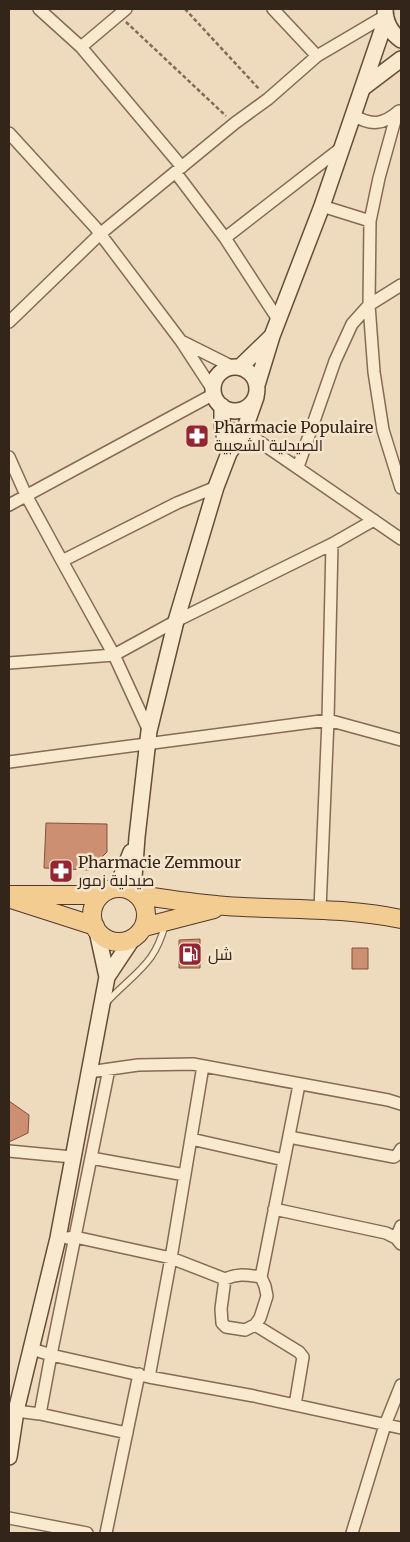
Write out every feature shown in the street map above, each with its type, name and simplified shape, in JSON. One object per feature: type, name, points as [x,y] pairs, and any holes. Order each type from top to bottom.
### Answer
[{"type":"main road","points":[[386,15],[389,28],[401,40]]},
{"type":"main road","points":[[130,891],[149,738],[176,621],[216,487],[229,453],[244,431],[272,336],[322,206],[364,87],[386,15]]},
{"type":"main road","points":[[364,87],[401,59]]},
{"type":"main road","points":[[229,453],[214,382],[218,375],[225,370],[236,367],[272,336]]},
{"type":"main road","points":[[216,397],[229,410],[245,408],[251,404],[256,391],[254,377],[248,371],[236,367]]},
{"type":"main road","points":[[107,977],[92,918],[95,902],[109,889],[224,906],[320,909],[374,913],[401,918]]},
{"type":"main road","points":[[9,1457],[16,1411],[58,1238],[107,977],[146,918],[144,902],[130,891]]},
{"type":"main road","points":[[9,897],[101,895]]},
{"type":"main road","points":[[9,897],[96,928],[103,936],[110,940],[125,941],[138,932],[167,921],[224,906]]},
{"type":"street","points":[[39,9],[81,47],[179,170],[279,321]]},
{"type":"street","points":[[273,9],[317,56]]},
{"type":"street","points":[[81,47],[122,12]]},
{"type":"street","points":[[9,322],[100,234],[268,99],[317,56],[386,15]]},
{"type":"street","points":[[353,115],[364,122],[376,124],[387,120],[399,111]]},
{"type":"street","points":[[399,111],[379,178],[370,222],[369,305],[374,372],[381,420],[398,469],[401,488]]},
{"type":"street","points":[[9,133],[100,234],[181,341],[216,397],[9,505]]},
{"type":"street","points":[[225,238],[341,148]]},
{"type":"street","points":[[322,206],[370,222]]},
{"type":"street","points":[[298,467],[342,344],[352,324],[369,305],[401,285]]},
{"type":"street","points":[[181,341],[236,367]]},
{"type":"street","points":[[222,427],[244,431],[401,540]]},
{"type":"street","points":[[9,457],[26,495],[114,654],[149,738]]},
{"type":"street","points":[[62,561],[177,502],[216,487]]},
{"type":"street","points":[[9,663],[114,654],[176,621],[332,544],[374,520]]},
{"type":"street","points":[[320,909],[328,720],[332,544]]},
{"type":"street","points":[[9,762],[149,738],[328,720],[401,740]]},
{"type":"street","points":[[88,1072],[138,1065],[193,1064],[401,1104]]},
{"type":"street","points":[[106,1533],[127,1433],[144,1376],[171,1258],[203,1066]]},
{"type":"street","points":[[40,1414],[109,1069]]},
{"type":"street","points":[[225,1279],[221,1309],[222,1322],[226,1326],[245,1330],[254,1325],[260,1318],[267,1296],[261,1277],[300,1084]]},
{"type":"street","points":[[289,1137],[394,1157],[401,1149]]},
{"type":"street","points":[[191,1139],[284,1160]]},
{"type":"street","points":[[9,1151],[72,1157]]},
{"type":"street","points":[[91,1158],[185,1174]]},
{"type":"street","points":[[274,1209],[386,1233],[399,1241],[401,1226]]},
{"type":"street","points":[[58,1238],[74,1237],[171,1258],[225,1279],[234,1275],[245,1274],[261,1277]]},
{"type":"street","points":[[254,1325],[299,1352],[303,1357],[295,1405]]},
{"type":"street","points":[[32,1349],[144,1376],[295,1405],[401,1428]]},
{"type":"street","points":[[352,1533],[385,1425],[401,1385]]},
{"type":"street","points":[[16,1411],[40,1414],[127,1433]]},
{"type":"street","points":[[9,1518],[70,1532],[87,1533]]},
{"type":"lane","points":[[100,1010],[151,958],[160,942],[167,921]]},
{"type":"path","points":[[185,9],[268,99]]},
{"type":"path","points":[[122,12],[235,124]]},
{"type":"building","points":[[46,823],[107,824],[107,852],[89,870],[44,868]]},
{"type":"building","name":"شل","points":[[200,939],[200,968],[179,968],[179,940]]},
{"type":"building","points":[[352,948],[368,948],[368,969],[352,969]]},
{"type":"building","points":[[9,1101],[29,1115],[28,1133],[9,1142]]},
{"type":"place","name":"Pharmacie Populaire الصيدلية الشعبية","points":[[197,436]]},
{"type":"place","name":"Pharmacie Zemmour صيدلية زمور","points":[[61,871]]},
{"type":"place","name":"شل","points":[[190,954]]}]
